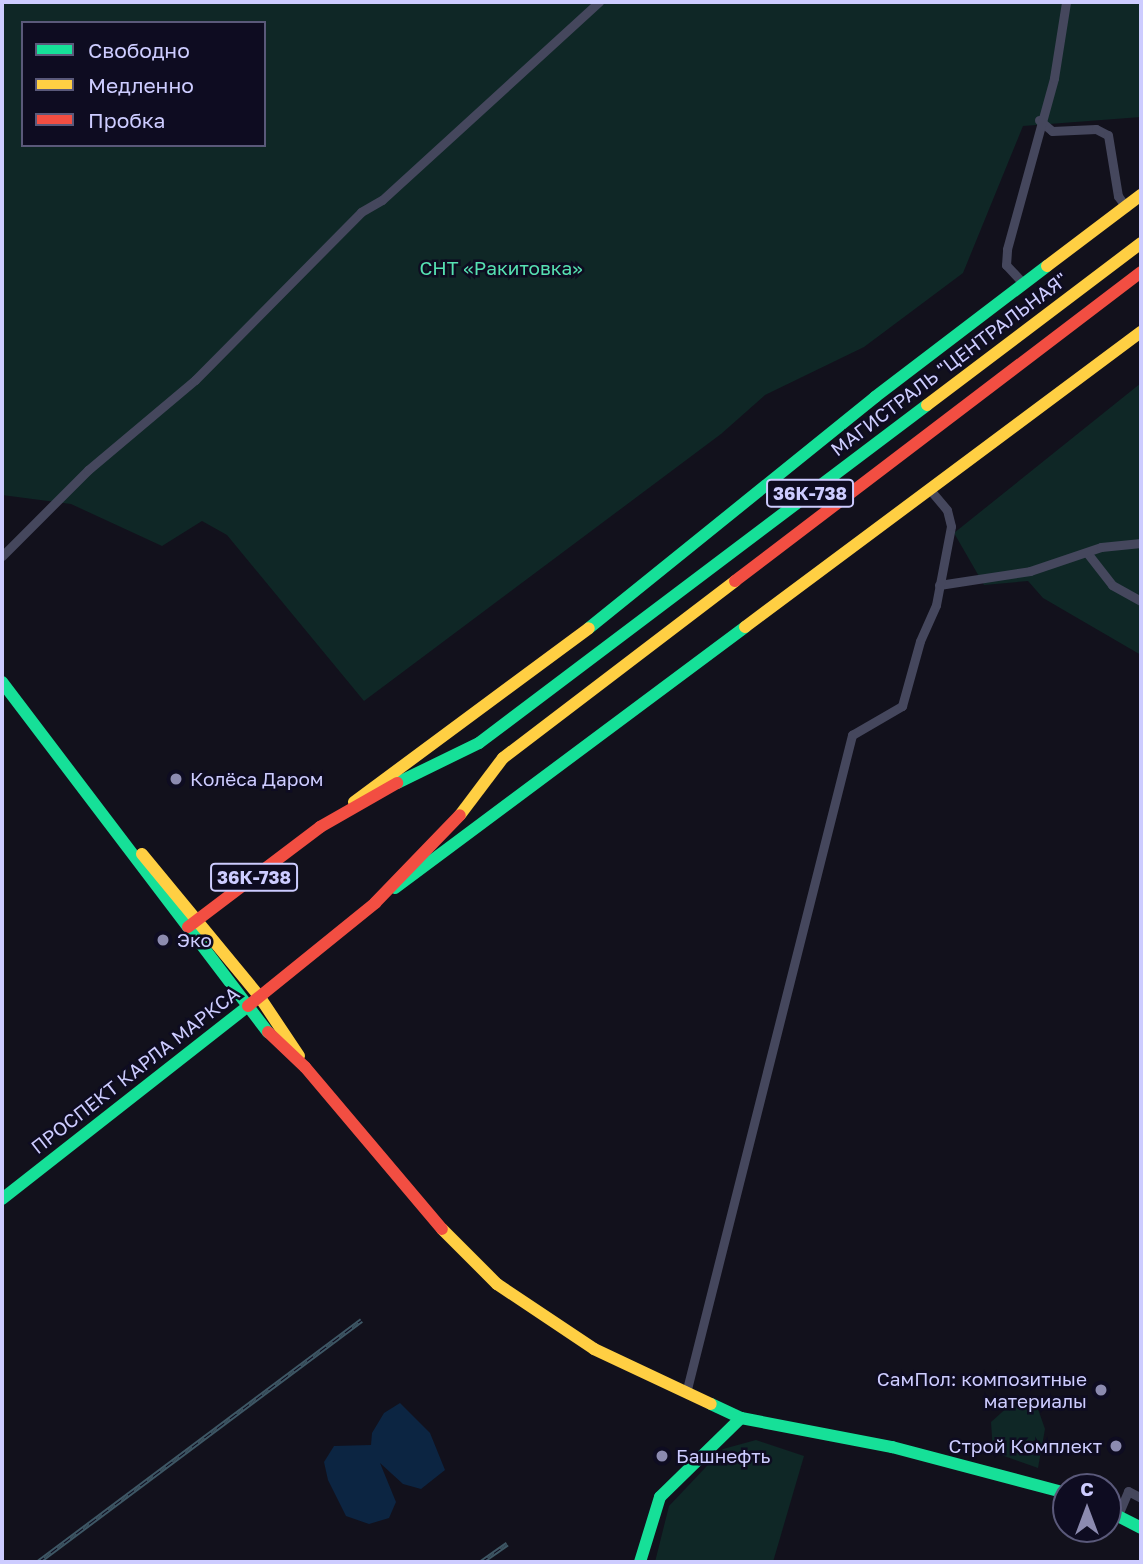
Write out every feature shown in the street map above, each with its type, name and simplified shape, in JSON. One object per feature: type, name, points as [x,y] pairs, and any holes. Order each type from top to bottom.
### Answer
[{"type":"main road","points":[[320,827],[614,610],[1023,283],[1141,195]]},
{"type":"main road","name":"МАГИСТРАЛЬ \"ЦЕНТРАЛЬНАЯ\"","points":[[320,827],[416,772],[478,743],[1141,243]]},
{"type":"main road","name":"36К-738","points":[[259,996],[376,903],[477,797],[503,758],[1141,272]]},
{"type":"main road","points":[[376,903],[1141,332]]},
{"type":"main road","points":[[2,682],[193,923],[259,996],[305,1067]]},
{"type":"main road","name":"36К-738","points":[[193,923],[320,827]]},
{"type":"main road","points":[[193,923],[248,1006],[305,1067],[414,1201],[498,1284],[594,1349],[741,1418],[892,1447],[1052,1489]]},
{"type":"main road","name":"ПРОСПЕКТ КАРЛА МАРКСА","points":[[2,1199],[259,996]]},
{"type":"main road","points":[[640,1562],[660,1497],[741,1418]]},
{"type":"main road","points":[[1122,1518],[1141,1528]]},
{"type":"street","points":[[2,556],[97,462],[195,380],[361,212],[382,200],[599,2]]},
{"type":"street","points":[[1023,283],[1006,265],[1007,249],[1039,120],[1054,78],[1066,2]]},
{"type":"street","points":[[1039,120],[1052,131],[1096,129],[1108,135],[1118,196],[1126,207]]},
{"type":"street","points":[[686,1393],[852,735],[902,706],[939,585],[951,526],[947,510],[930,490]]},
{"type":"street","points":[[939,585],[1030,571],[1087,554],[1101,547],[1141,543]]},
{"type":"street","points":[[1087,554],[1112,585],[1141,601]]},
{"type":"street","points":[[1122,1500],[1128,1491],[1141,1498]]},
{"type":"green space","name":"СНТ «Ракитовка»","points":[[2,2],[1141,2],[1141,117],[1023,126],[963,273],[864,347],[765,395],[721,434],[364,701],[227,535],[202,521],[162,546],[71,504],[2,495]]},
{"type":"green space","points":[[1141,383],[1141,655],[1043,598],[1028,581],[984,585],[954,533]]},
{"type":"green space","points":[[1010,1405],[1038,1409],[1045,1429],[1038,1468],[993,1452],[991,1422]]},
{"type":"green space","points":[[756,1440],[804,1456],[773,1562],[655,1562],[669,1506],[723,1449]]},
{"type":"water","points":[[400,1403],[430,1433],[445,1470],[421,1489],[403,1484],[380,1463],[396,1502],[389,1518],[369,1524],[346,1516],[328,1480],[324,1462],[334,1446],[371,1445],[372,1433],[384,1413]]},
{"type":"railway","points":[[38,1562],[362,1320]]},
{"type":"railway","points":[[481,1562],[507,1544]]},
{"type":"traffic: fast","points":[[589,628],[875,397],[1047,266]]},
{"type":"traffic: fast","points":[[397,783],[479,743],[927,405]]},
{"type":"traffic: fast","points":[[395,888],[745,627]]},
{"type":"traffic: fast","points":[[2,682],[268,1032]]},
{"type":"traffic: fast","points":[[2,1199],[248,1006]]},
{"type":"traffic: fast","points":[[711,1404],[741,1418],[892,1447],[1052,1489]]},
{"type":"traffic: fast","points":[[640,1562],[660,1497],[741,1418]]},
{"type":"traffic: fast","points":[[1122,1518],[1141,1528]]},
{"type":"traffic: slow","points":[[1047,266],[1141,195]]},
{"type":"traffic: slow","points":[[927,405],[1141,243]]},
{"type":"traffic: slow","points":[[745,627],[1141,332]]},
{"type":"traffic: slow","points":[[460,815],[503,758],[735,581]]},
{"type":"traffic: slow","points":[[354,802],[589,628]]},
{"type":"traffic: slow","points":[[142,854],[259,996],[299,1056]]},
{"type":"traffic: slow","points":[[442,1229],[497,1284],[594,1349],[711,1404]]},
{"type":"traffic: jam","points":[[735,581],[1141,272]]},
{"type":"traffic: jam","points":[[188,927],[320,827],[397,783]]},
{"type":"traffic: jam","points":[[248,1006],[375,903],[460,815]]},
{"type":"traffic: jam","points":[[268,1032],[305,1067],[442,1229]]},
{"type":"place","name":"Колёса Даром","points":[[176,779]]},
{"type":"place","name":"Эко","points":[[163,940]]},
{"type":"place","name":"СамПол: композитные материалы","points":[[1101,1390]]},
{"type":"place","name":"Строй Комплект","points":[[1116,1446]]},
{"type":"place","name":"Башнефть","points":[[662,1456]]}]
